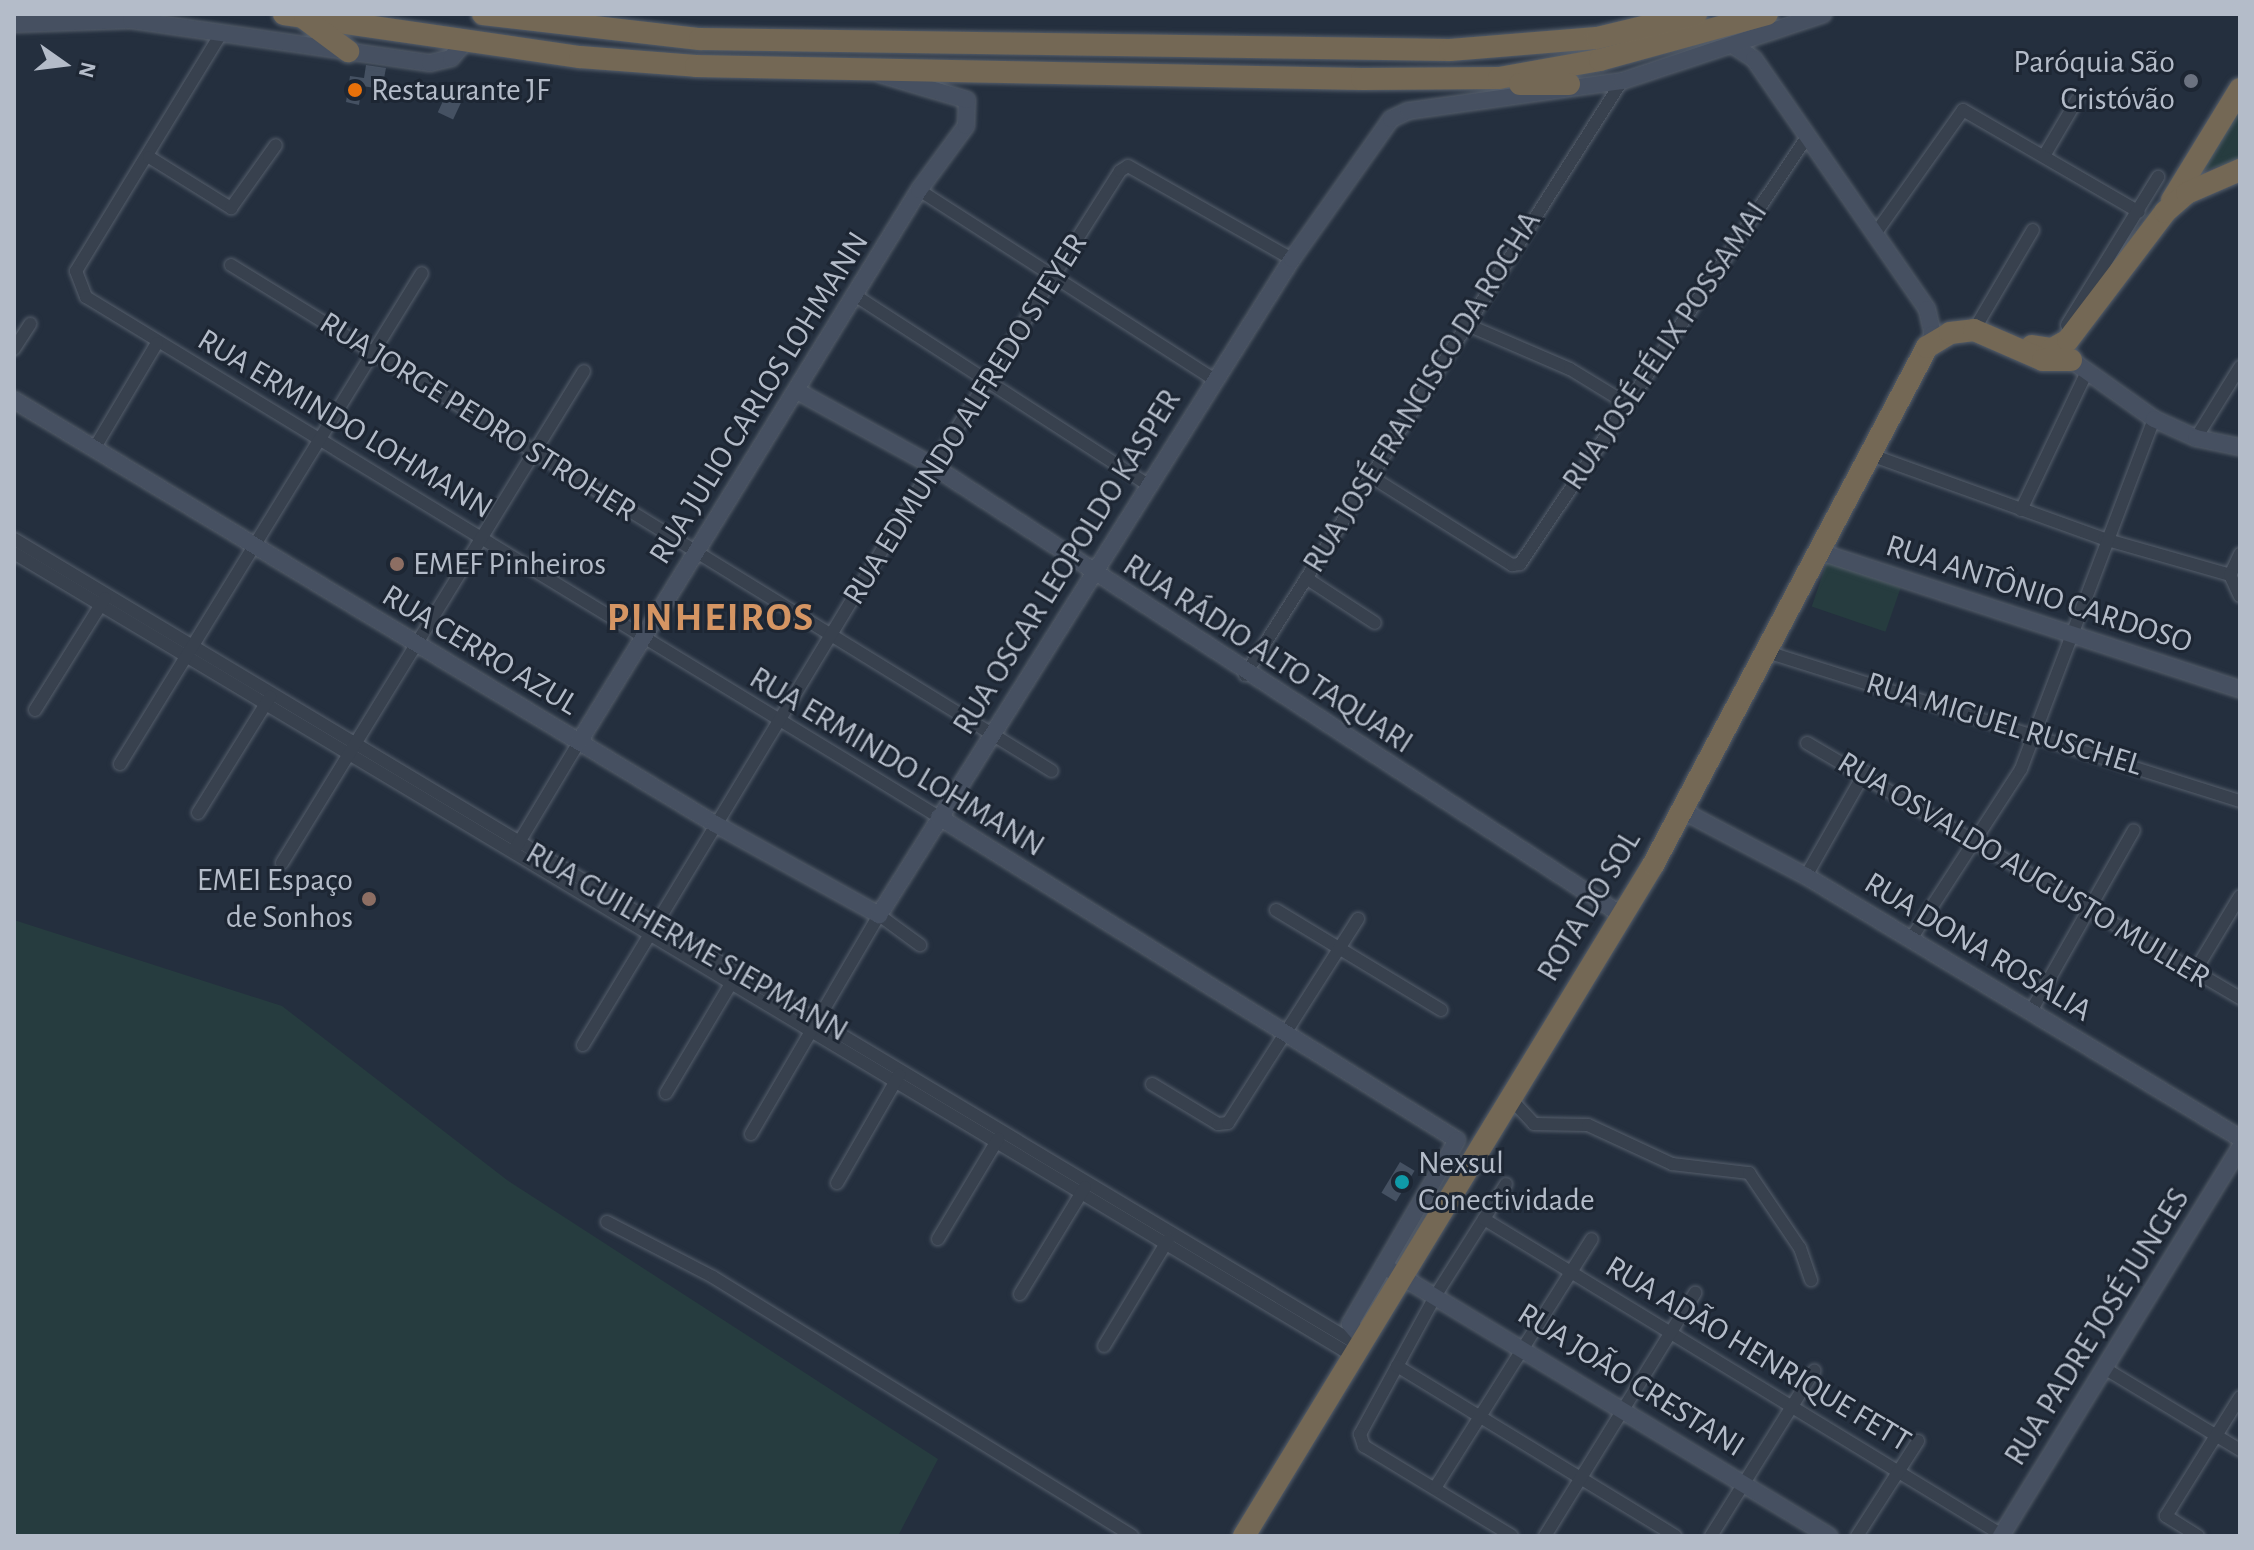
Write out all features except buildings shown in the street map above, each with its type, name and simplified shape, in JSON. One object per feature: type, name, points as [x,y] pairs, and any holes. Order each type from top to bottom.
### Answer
[{"type":"highway","points":[[483,14],[700,39],[1450,50],[1546,45],[1647,29],[1696,14]]},
{"type":"highway","points":[[1647,29],[1666,14]]},
{"type":"highway","points":[[1499,78],[1600,60],[1767,14]]},
{"type":"highway","points":[[292,15],[465,42],[643,63],[870,71],[1499,78],[1579,84]]},
{"type":"highway","points":[[292,15],[348,51]]},
{"type":"highway","points":[[2070,361],[2072,346],[2095,304],[2165,212],[2240,89]]},
{"type":"highway","points":[[2165,212],[2199,187],[2240,170]]},
{"type":"highway","points":[[2070,361],[2124,269]]},
{"type":"highway","points":[[1927,347],[1974,331],[2030,345],[2070,361]]},
{"type":"highway","points":[[1974,331],[2043,360],[2070,361]]},
{"type":"highway","name":"ROTA DO SOL","points":[[1244,1536],[1393,1271],[1486,1137],[1623,916],[1683,811],[1927,347]]},
{"type":"street","points":[[1579,84],[1622,81],[1823,14]]},
{"type":"street","points":[[14,24],[131,20],[430,63],[451,58],[465,42]]},
{"type":"street","points":[[222,32],[149,157],[231,208],[276,145]]},
{"type":"street","points":[[1751,39],[1754,59]]},
{"type":"street","points":[[1734,46],[1754,59],[1927,309],[1933,334],[1927,347]]},
{"type":"street","name":"RUA JULIO CARLOS LOHMANN","points":[[515,848],[799,392],[919,190],[966,126],[970,108],[957,96],[870,71]]},
{"type":"street","name":"RUA JOSÉ FRANCISCO DA ROCHA","points":[[1245,675],[1463,323],[1622,81]]},
{"type":"street","points":[[1579,84],[1601,109]]},
{"type":"street","name":"RUA OSCAR LEOPOLDO KASPER","points":[[751,1134],[879,915],[1148,485],[1292,259],[1397,114],[1551,92],[1579,84]]},
{"type":"street","points":[[2044,156],[2077,100]]},
{"type":"street","points":[[1875,234],[1963,110],[2139,212]]},
{"type":"street","name":"RUA JOSÉ FÉLIX POSSAMAI","points":[[1370,476],[1512,565],[1527,556],[1624,402],[1807,137]]},
{"type":"street","name":"RUA ERMINDO LOHMANN","points":[[149,157],[76,271],[86,297],[157,343],[321,439],[779,725],[939,817],[1281,1035],[1457,1140]]},
{"type":"street","name":"RUA EDMUNDO ALFREDO STEYER","points":[[583,1045],[933,466],[1128,166],[1292,259]]},
{"type":"street","points":[[2030,345],[2053,339],[2068,323],[2158,177]]},
{"type":"street","points":[[919,190],[1215,380]]},
{"type":"street","points":[[1927,309],[1974,331],[2033,230]]},
{"type":"street","name":"RUA JORGE PEDRO STROHER","points":[[231,265],[832,632],[1052,771]]},
{"type":"street","points":[[120,764],[422,273]]},
{"type":"street","points":[[856,296],[1148,485]]},
{"type":"street","points":[[1463,323],[1570,369],[1624,402]]},
{"type":"street","points":[[14,349],[30,324]]},
{"type":"street","points":[[94,449],[157,343]]},
{"type":"street","points":[[2021,510],[2070,361],[2154,419],[2196,438],[2240,447]]},
{"type":"street","points":[[2196,438],[2240,367]]},
{"type":"street","points":[[282,863],[584,371]]},
{"type":"street","name":"RUA RÁDIO ALTO TAQUARI","points":[[799,392],[933,466],[1245,675],[1623,916]]},
{"type":"street","name":"RUA CERRO AZUL","points":[[14,400],[715,824],[879,915],[920,945]]},
{"type":"street","points":[[1911,939],[1972,840],[2021,769],[2067,634],[2154,419]]},
{"type":"street","points":[[1871,455],[2104,539],[2230,575],[2240,596]]},
{"type":"street","name":"RUA GUILHERME SIEPMANN","points":[[15,546],[651,930],[816,1022],[900,1074],[951,1099],[998,1139]]},
{"type":"street","name":"RUA ANTÔNIO CARDOSO","points":[[1820,552],[2240,689]]},
{"type":"street","points":[[2230,575],[2240,554]]},
{"type":"street","points":[[1306,578],[1375,623]]},
{"type":"street","points":[[35,710],[104,600]]},
{"type":"street","name":"RUA MIGUEL RUSCHEL","points":[[1767,652],[2034,731],[2240,801]]},
{"type":"street","points":[[198,813],[269,699]]},
{"type":"street","name":"RUA OSVALDO AUGUSTO MULLER","points":[[1807,743],[1865,772],[1972,840],[2240,998]]},
{"type":"street","points":[[1806,876],[1865,772]]},
{"type":"street","name":"RUA DONA ROSALIA","points":[[1683,811],[1806,876],[2240,1138]]},
{"type":"street","points":[[2030,1013],[2134,830]]},
{"type":"street","points":[[2195,971],[2240,896]]},
{"type":"street","points":[[1276,910],[1338,944],[1441,1010]]},
{"type":"street","points":[[1152,1084],[1218,1124],[1228,1123],[1338,944],[1358,919]]},
{"type":"street","points":[[666,1093],[736,976]]},
{"type":"street","points":[[837,1183],[900,1074]]},
{"type":"street","name":"RUA GUILHERME SIEPMANN","points":[[900,1074],[943,1112],[998,1139],[1352,1343]]},
{"type":"street","points":[[1510,1098],[1534,1124],[1588,1125],[1672,1164],[1749,1173],[1800,1248],[1811,1280]]},
{"type":"street","points":[[943,1112],[951,1099]]},
{"type":"street","points":[[1393,1271],[1457,1140],[1486,1137]]},
{"type":"street","points":[[938,1239],[998,1139]]},
{"type":"street","name":"RUA PADRE JOSÉ JUNGES","points":[[2002,1536],[2240,1147]]},
{"type":"street","points":[[1506,1184],[1437,1293],[1360,1434],[1364,1446],[1512,1536]]},
{"type":"street","points":[[1020,1294],[1084,1189]]},
{"type":"street","name":"RUA ADÃO HENRIQUE FETT","points":[[1484,1219],[2002,1536]]},
{"type":"street","points":[[607,1222],[713,1277],[1132,1536]]},
{"type":"street","points":[[1104,1346],[1168,1239]]},
{"type":"street","points":[[1435,1488],[1592,1239]]},
{"type":"street","name":"RUA JOÃO CRESTANI","points":[[1393,1271],[1437,1293],[1829,1536]]},
{"type":"street","points":[[1545,1536],[1695,1293]]},
{"type":"street","points":[[1397,1366],[1675,1536]]},
{"type":"street","points":[[2104,1368],[2240,1450]]},
{"type":"street","points":[[1711,1536],[1814,1371]]},
{"type":"street","points":[[2198,1536],[2166,1516],[2240,1397]]},
{"type":"street","points":[[1857,1536],[1918,1441]]},
{"type":"green space","points":[[2240,104],[2240,160],[2196,173]]},
{"type":"green space","points":[[1827,562],[1901,587],[1885,632],[1812,606]]},
{"type":"green space","points":[[14,920],[282,1006],[507,1180],[938,1459],[898,1536],[14,1536]]},
{"type":"place","name":"Paróquia São Cristóvão","points":[[2191,81]]},
{"type":"place","name":"Restaurante JF","points":[[355,90]]},
{"type":"place","name":"EMEF Pinheiros","points":[[397,564]]},
{"type":"place","name":"EMEI Espaço de Sonhos","points":[[369,899]]},
{"type":"place","name":"Nexsul Conectividade","points":[[1402,1182]]},
{"type":"district","name":"PINHEIROS","points":[[711,618]]}]
